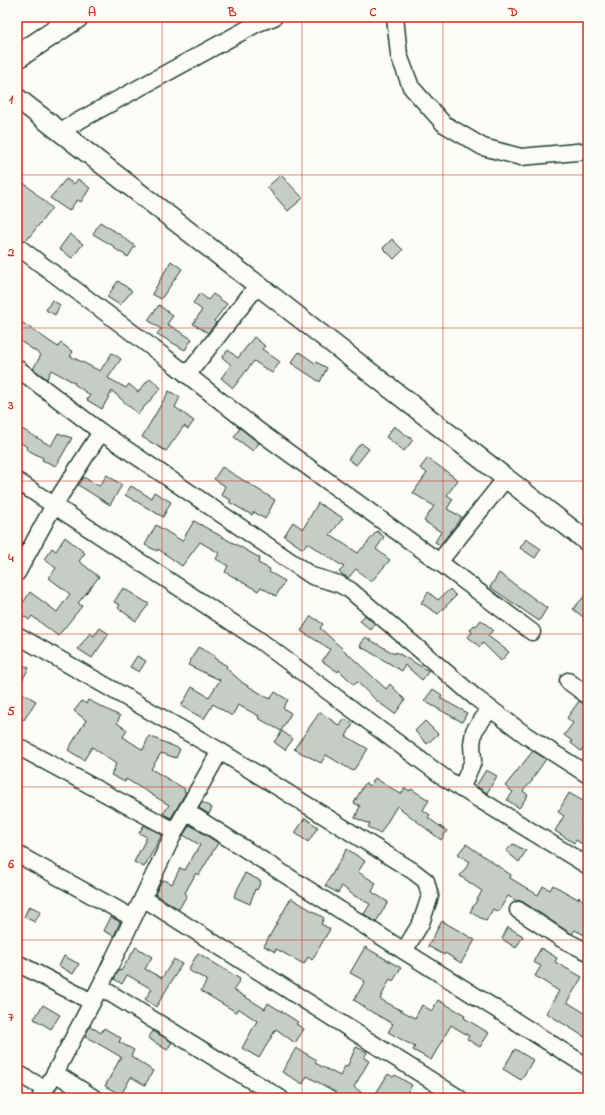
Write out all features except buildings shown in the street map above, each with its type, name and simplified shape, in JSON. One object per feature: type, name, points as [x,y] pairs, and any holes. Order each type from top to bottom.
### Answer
[{"type":"main road","points":[[17,57],[65,20]]},
{"type":"street","points":[[60,131],[258,24],[274,17]]},
{"type":"street","points":[[395,17],[399,55],[411,87],[444,124],[483,146],[521,157],[588,152]]},
{"type":"street","points":[[17,98],[588,542]]},
{"type":"street","points":[[17,246],[260,432],[439,562],[532,632]]},
{"type":"street","points":[[187,375],[258,285]]},
{"type":"street","points":[[17,368],[101,432],[312,576],[339,584],[350,590],[450,678],[527,736],[588,775]]},
{"type":"street","points":[[17,573],[54,505],[101,432]]},
{"type":"street","points":[[439,562],[506,478]]},
{"type":"street","points":[[17,481],[259,640],[446,779],[588,866]]},
{"type":"street","points":[[17,635],[220,751],[413,871],[426,882],[430,896],[421,922],[404,951]]},
{"type":"street","points":[[568,680],[588,696]]},
{"type":"street","points":[[461,789],[473,761],[472,744],[474,731],[490,709]]},
{"type":"street","points":[[17,746],[175,831]]},
{"type":"street","points":[[17,1073],[43,1093],[92,1002],[144,898],[175,831],[220,751]]},
{"type":"street","points":[[186,811],[588,1067]]},
{"type":"street","points":[[17,854],[133,918]]},
{"type":"street","points":[[144,898],[459,1098]]},
{"type":"street","points":[[518,910],[562,939],[588,952]]},
{"type":"street","points":[[17,963],[92,1002]]},
{"type":"street","points":[[100,986],[280,1098]]},
{"type":"street","points":[[55,1073],[94,1098]]}]
